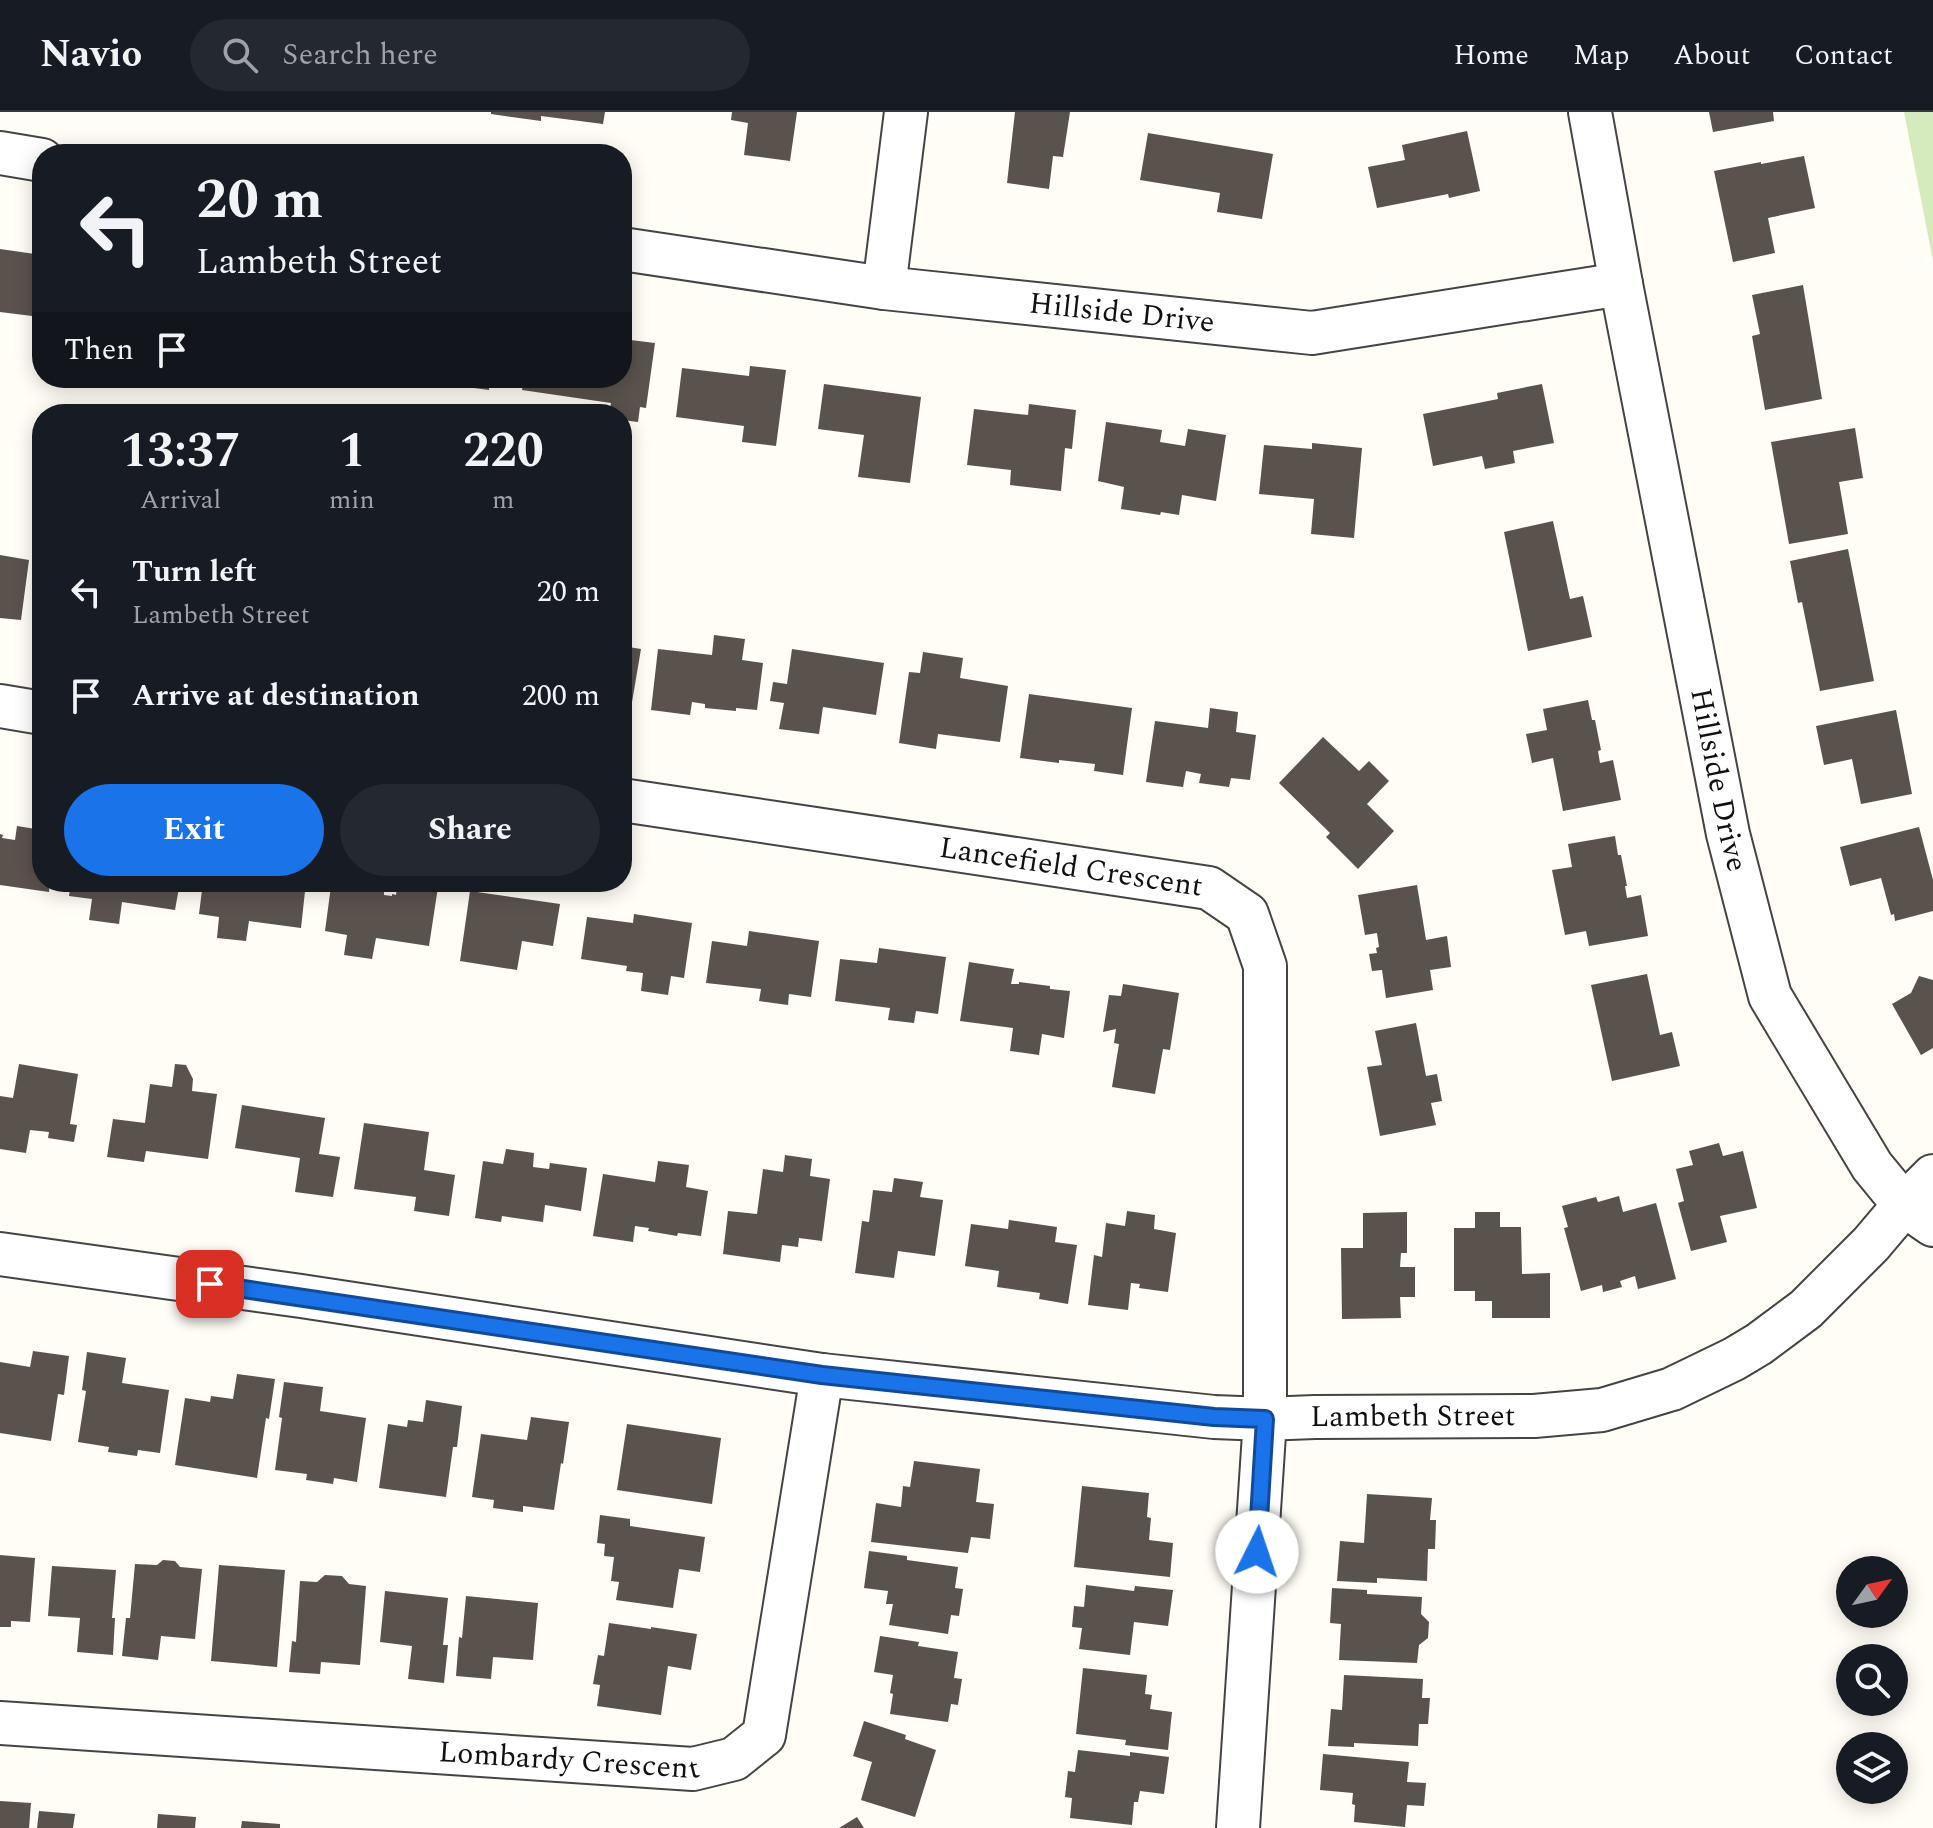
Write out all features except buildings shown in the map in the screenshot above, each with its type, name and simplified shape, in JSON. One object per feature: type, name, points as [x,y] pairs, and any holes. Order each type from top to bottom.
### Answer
[{"type":"street","points":[[884,288],[906,112]]},
{"type":"street","name":"Hillside Drive","points":[[1590,112],[1728,834],[1770,996],[1872,1166],[1918,1215]]},
{"type":"street","points":[[0,153],[32,158]]},
{"type":"street","name":"Hillside Drive","points":[[632,250],[884,288],[1312,333],[1621,284]]},
{"type":"street","points":[[0,706],[32,711]]},
{"type":"street","name":"Lancefield Crescent","points":[[632,801],[1209,888],[1247,914],[1265,966],[1265,1419],[1238,1828]]},
{"type":"street","name":"Lambeth Street","points":[[0,1254],[822,1375],[1214,1417],[1534,1416],[1602,1410],[1672,1389],[1759,1344],[1806,1309],[1871,1244],[1918,1215],[1933,1176]]},
{"type":"street","name":"Lombardy Crescent","points":[[0,1723],[693,1769],[734,1759],[764,1735],[822,1375]]},
{"type":"green space","points":[[1904,112],[1933,112],[1933,261]]},
{"type":"route","points":[[210,1284],[822,1375],[1214,1417],[1265,1419],[1257,1552]]}]
